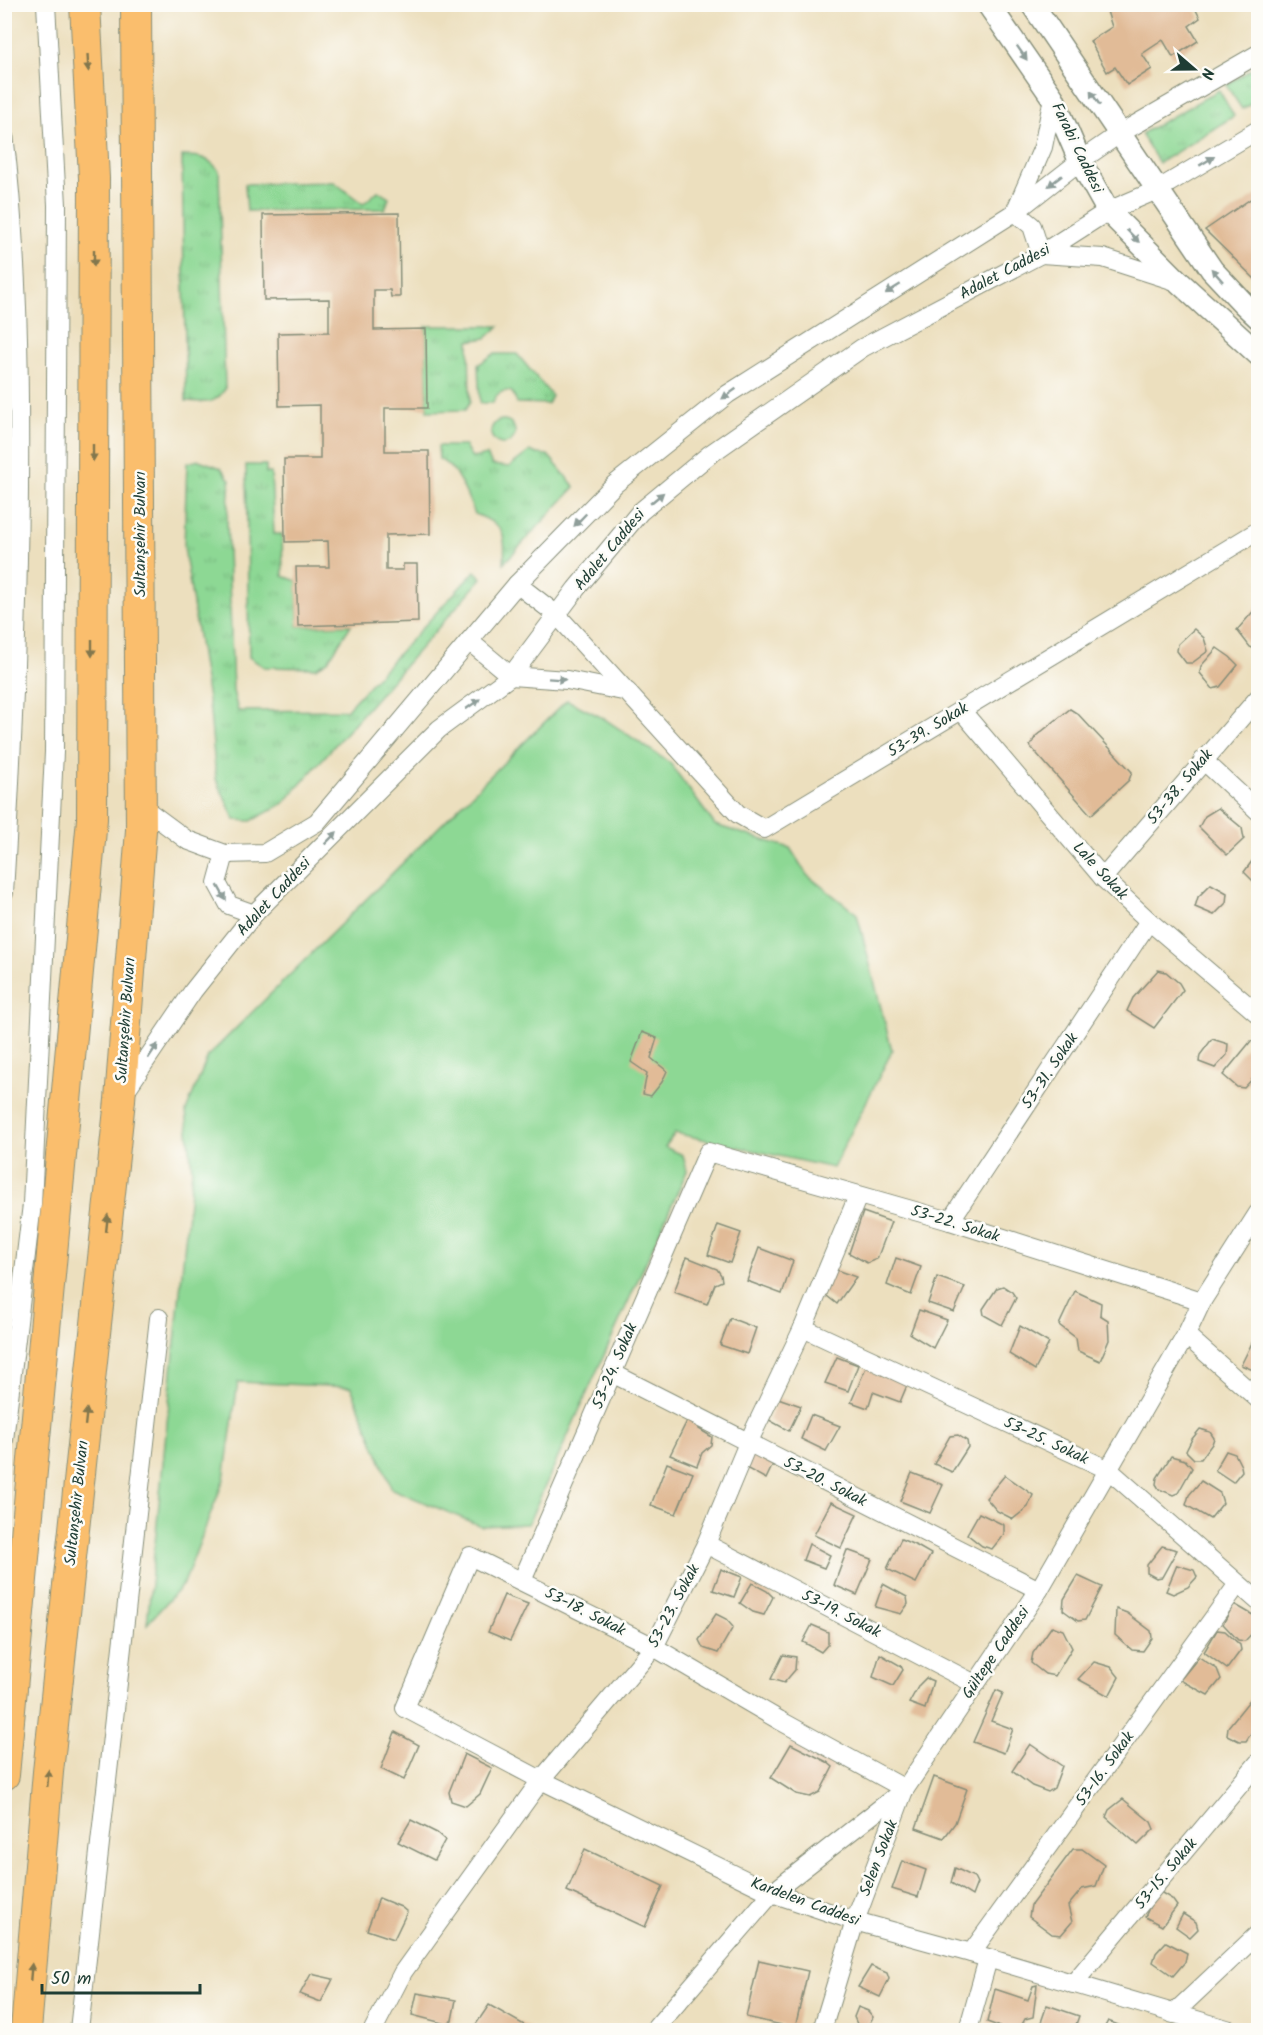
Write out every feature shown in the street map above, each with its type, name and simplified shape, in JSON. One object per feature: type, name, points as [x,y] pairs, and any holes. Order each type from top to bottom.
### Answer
[{"type":"highway","points":[[4,1775],[92,819],[94,177],[85,4]]},
{"type":"highway","name":"Sultanşehir Bulvarı","points":[[26,2031],[48,1772],[120,1100],[141,830],[136,4]]},
{"type":"street","points":[[4,1440],[32,1204],[54,752],[57,205],[46,4]]},
{"type":"street","name":"Farabi Caddesi","points":[[988,4],[1053,98],[1080,161],[1108,212],[1179,282],[1258,354]]},
{"type":"street","points":[[1032,4],[1212,270],[1258,317]]},
{"type":"street","name":"Adalet Caddesi","points":[[141,806],[187,840],[225,854],[265,853],[316,822],[517,584],[615,484],[728,394],[1015,212],[1080,161],[1119,134],[1258,54]]},
{"type":"street","points":[[1053,98],[1043,147],[1015,212],[1032,226],[1041,254],[1103,258],[1179,282]]},
{"type":"street","name":"Adalet Caddesi","points":[[120,1100],[193,992],[254,914],[439,729],[511,676],[640,512],[709,455],[862,348],[1041,254],[1108,212],[1156,190],[1258,130]]},
{"type":"street","points":[[4,134],[9,206],[12,392],[11,613],[4,893]]},
{"type":"street","name":"53-39. Sokak","points":[[517,584],[557,615],[738,814],[764,829],[1258,531]]},
{"type":"street","points":[[469,641],[511,676],[567,680],[628,692]]},
{"type":"street","name":"53-38. Sokak","points":[[1103,878],[1258,698]]},
{"type":"street","name":"Lale Sokak","points":[[961,710],[1103,878],[1149,921],[1258,1014]]},
{"type":"street","points":[[1203,760],[1258,811]]},
{"type":"street","points":[[225,854],[217,883],[229,905],[254,914]]},
{"type":"street","name":"53-31. Sokak","points":[[950,1221],[1149,921]]},
{"type":"street","name":"53-22. Sokak","points":[[708,1152],[950,1221],[1202,1301]]},
{"type":"street","name":"53-24. Sokak","points":[[522,1581],[708,1152]]},
{"type":"street","name":"53-23. Sokak","points":[[373,2031],[403,1972],[541,1780],[654,1647],[706,1544],[748,1443],[803,1328],[858,1196]]},
{"type":"street","name":"Gültepe Caddesi","points":[[654,2031],[772,1893],[905,1789],[1039,1590],[1110,1470],[1186,1335],[1202,1301],[1258,1213]]},
{"type":"street","points":[[79,2031],[159,1318]]},
{"type":"street","name":"53-25. Sokak","points":[[803,1328],[1110,1470],[1258,1601]]},
{"type":"street","points":[[1186,1335],[1258,1399]]},
{"type":"street","name":"53-20. Sokak","points":[[612,1373],[1039,1590]]},
{"type":"street","name":"53-19. Sokak","points":[[706,1544],[975,1684]]},
{"type":"street","name":"53-18. Sokak","points":[[405,1708],[470,1556],[654,1647],[779,1720],[905,1789]]},
{"type":"street","name":"53-16. Sokak","points":[[980,1956],[1238,1584]]},
{"type":"street","name":"Kardelen Caddesi","points":[[405,1708],[541,1780],[772,1893],[855,1921],[1230,2031]]},
{"type":"street","name":"53-15. Sokak","points":[[1073,1984],[1258,1763]]},
{"type":"street","name":"Selen Sokak","points":[[822,2031],[855,1921],[905,1789]]},
{"type":"street","points":[[1173,2014],[1258,1934]]},
{"type":"street","points":[[968,2031],[980,1956]]},
{"type":"green space","points":[[1258,65],[1258,100],[1242,109],[1226,85]]},
{"type":"green space","points":[[1219,90],[1234,116],[1159,163],[1141,134]]},
{"type":"green space","points":[[182,156],[203,158],[219,171],[225,389],[217,398],[208,402],[186,401]]},
{"type":"green space","points":[[334,182],[363,204],[378,191],[389,198],[385,209],[247,211],[245,184]]},
{"type":"green space","points":[[426,326],[499,326],[486,338],[469,341],[470,402],[465,410],[427,411]]},
{"type":"green space","points":[[494,354],[517,354],[552,396],[548,404],[517,403],[512,392],[505,391],[498,394],[493,403],[480,403],[478,365]]},
{"type":"green space","points":[[503,420],[511,424],[515,432],[511,440],[503,444],[495,440],[491,432],[495,424]]},
{"type":"green space","points":[[438,446],[465,446],[472,458],[487,455],[492,465],[509,467],[530,451],[548,455],[575,487],[504,563],[501,531],[492,522],[475,514],[457,476],[446,463],[439,459]]},
{"type":"green space","points":[[199,460],[221,468],[230,480],[227,521],[233,691],[238,711],[346,710],[475,571],[482,578],[283,804],[251,821],[235,820],[216,779],[210,712],[184,547],[187,463]]},
{"type":"green space","points":[[246,465],[266,465],[266,473],[271,473],[274,534],[282,534],[283,576],[297,581],[298,626],[351,625],[328,661],[316,668],[264,667],[249,657]]},
{"type":"green space","points":[[567,700],[603,718],[670,763],[715,825],[790,848],[807,875],[857,914],[892,1051],[833,1168],[675,1133],[665,1147],[683,1155],[687,1171],[528,1524],[481,1526],[392,1489],[351,1387],[238,1382],[224,1479],[184,1583],[147,1624],[192,1171],[186,1111],[208,1056]]},
{"type":"building","points":[[1118,4],[1193,4],[1200,18],[1189,26],[1198,41],[1173,57],[1163,40],[1142,54],[1152,69],[1127,85],[1115,67],[1107,72],[1090,41],[1112,27],[1107,11]]},
{"type":"building","points":[[1258,194],[1258,282],[1205,230]]},
{"type":"building","points":[[399,213],[400,297],[391,297],[390,290],[374,290],[374,330],[426,329],[427,408],[385,408],[385,451],[429,451],[430,534],[386,535],[386,570],[403,570],[403,564],[417,564],[418,622],[298,626],[296,567],[329,567],[328,541],[285,542],[284,459],[320,459],[320,405],[279,406],[278,333],[329,332],[329,299],[264,300],[263,215]]},
{"type":"building","points":[[1257,607],[1257,650],[1250,647],[1237,630]]},
{"type":"building","points":[[1194,629],[1204,638],[1208,651],[1192,663],[1186,663],[1177,651],[1178,644]]},
{"type":"building","points":[[1217,648],[1238,665],[1220,687],[1213,689],[1200,673],[1201,666]]},
{"type":"building","points":[[1070,709],[1078,714],[1132,772],[1129,780],[1091,815],[1030,746],[1036,736]]},
{"type":"building","points":[[1218,808],[1242,828],[1244,839],[1227,855],[1199,827],[1205,816]]},
{"type":"building","points":[[1258,853],[1258,886],[1244,872]]},
{"type":"building","points":[[1211,884],[1227,893],[1226,903],[1214,915],[1195,907],[1198,897]]},
{"type":"building","points":[[1158,970],[1166,972],[1179,983],[1183,990],[1154,1028],[1127,1011],[1133,998]]},
{"type":"building","points":[[642,1032],[657,1038],[651,1058],[667,1071],[651,1096],[643,1094],[647,1073],[631,1062]]},
{"type":"building","points":[[1212,1039],[1228,1044],[1227,1055],[1215,1068],[1199,1062],[1200,1055]]},
{"type":"building","points":[[1251,1041],[1258,1046],[1258,1073],[1244,1088],[1237,1087],[1223,1075]]},
{"type":"building","points":[[863,1212],[891,1222],[877,1259],[867,1263],[849,1253]]},
{"type":"building","points":[[718,1225],[741,1233],[730,1263],[708,1255]]},
{"type":"building","points":[[759,1248],[793,1261],[782,1294],[747,1281]]},
{"type":"building","points":[[687,1257],[717,1269],[721,1275],[722,1281],[715,1284],[707,1304],[674,1292]]},
{"type":"building","points":[[896,1258],[921,1267],[911,1295],[887,1285]]},
{"type":"building","points":[[831,1268],[856,1277],[837,1304],[822,1292]]},
{"type":"building","points":[[937,1277],[965,1287],[954,1312],[928,1303]]},
{"type":"building","points":[[1003,1286],[1016,1298],[1002,1325],[984,1315],[983,1309],[997,1288]]},
{"type":"building","points":[[1075,1291],[1101,1303],[1100,1315],[1108,1320],[1109,1340],[1100,1361],[1078,1351],[1076,1338],[1059,1325]]},
{"type":"building","points":[[919,1310],[947,1320],[933,1348],[910,1334]]},
{"type":"building","points":[[730,1318],[756,1328],[747,1354],[720,1345]]},
{"type":"building","points":[[1020,1326],[1049,1343],[1035,1370],[1009,1354]]},
{"type":"building","points":[[1255,1337],[1258,1338],[1258,1372],[1241,1365]]},
{"type":"building","points":[[837,1357],[858,1365],[848,1391],[825,1383]]},
{"type":"building","points":[[868,1363],[908,1383],[900,1402],[873,1392],[868,1408],[851,1402]]},
{"type":"building","points":[[778,1398],[801,1406],[789,1431],[769,1420]]},
{"type":"building","points":[[811,1415],[840,1426],[826,1451],[801,1439]]},
{"type":"building","points":[[689,1417],[698,1421],[699,1429],[712,1437],[711,1445],[702,1453],[697,1466],[670,1455]]},
{"type":"building","points":[[1200,1429],[1210,1432],[1214,1438],[1201,1459],[1194,1459],[1186,1451]]},
{"type":"building","points":[[958,1435],[967,1441],[968,1447],[952,1472],[934,1464],[950,1436]]},
{"type":"building","points":[[755,1449],[774,1462],[766,1479],[746,1468]]},
{"type":"building","points":[[1226,1451],[1235,1454],[1241,1466],[1242,1471],[1233,1482],[1215,1470]]},
{"type":"building","points":[[1171,1456],[1185,1460],[1192,1468],[1178,1493],[1173,1495],[1159,1489],[1156,1484],[1157,1478]]},
{"type":"building","points":[[667,1463],[693,1473],[676,1514],[651,1505]]},
{"type":"building","points":[[912,1473],[943,1485],[930,1513],[900,1501]]},
{"type":"building","points":[[1005,1475],[1033,1495],[1028,1507],[1013,1519],[997,1511],[986,1498]]},
{"type":"building","points":[[1201,1481],[1220,1493],[1223,1503],[1210,1519],[1186,1505],[1189,1495]]},
{"type":"building","points":[[831,1502],[857,1514],[841,1548],[814,1535]]},
{"type":"building","points":[[979,1513],[1004,1525],[1004,1534],[992,1549],[982,1546],[967,1534]]},
{"type":"building","points":[[901,1539],[931,1554],[916,1583],[887,1569]]},
{"type":"building","points":[[809,1544],[830,1555],[824,1568],[803,1560]]},
{"type":"building","points":[[1162,1546],[1177,1550],[1162,1577],[1156,1578],[1147,1573],[1147,1565]]},
{"type":"building","points":[[847,1550],[872,1559],[857,1595],[834,1585]]},
{"type":"building","points":[[1177,1565],[1194,1570],[1197,1577],[1188,1587],[1173,1594],[1166,1591]]},
{"type":"building","points":[[721,1569],[742,1577],[734,1597],[713,1590]]},
{"type":"building","points":[[1078,1576],[1102,1587],[1085,1620],[1078,1621],[1063,1610],[1064,1599]]},
{"type":"building","points":[[752,1583],[773,1597],[764,1615],[753,1612],[740,1603]]},
{"type":"building","points":[[883,1584],[907,1597],[908,1604],[901,1614],[875,1607]]},
{"type":"building","points":[[504,1595],[528,1604],[510,1641],[488,1632]]},
{"type":"building","points":[[1234,1604],[1258,1618],[1256,1629],[1245,1641],[1238,1640],[1223,1624]]},
{"type":"building","points":[[1116,1609],[1127,1613],[1151,1631],[1152,1638],[1143,1651],[1132,1650],[1115,1635]]},
{"type":"building","points":[[716,1614],[726,1619],[733,1627],[718,1653],[703,1648],[699,1640]]},
{"type":"building","points":[[812,1625],[828,1632],[828,1644],[821,1652],[803,1642]]},
{"type":"building","points":[[1052,1626],[1063,1630],[1072,1648],[1055,1676],[1045,1674],[1031,1663],[1033,1653]]},
{"type":"building","points":[[1217,1630],[1225,1631],[1240,1645],[1241,1650],[1227,1669],[1204,1652]]},
{"type":"building","points":[[880,1654],[901,1666],[903,1670],[893,1686],[873,1677]]},
{"type":"building","points":[[783,1655],[796,1657],[795,1670],[784,1683],[771,1679]]},
{"type":"building","points":[[1199,1657],[1217,1669],[1221,1679],[1208,1695],[1180,1680]]},
{"type":"building","points":[[1094,1662],[1111,1667],[1119,1677],[1109,1696],[1078,1679]]},
{"type":"building","points":[[926,1678],[933,1681],[925,1709],[909,1703],[919,1685]]},
{"type":"building","points":[[996,1690],[1003,1693],[991,1721],[1013,1729],[1004,1753],[973,1742]]},
{"type":"building","points":[[1253,1696],[1258,1699],[1258,1723],[1246,1741],[1239,1741],[1227,1735],[1228,1727]]},
{"type":"building","points":[[395,1732],[419,1745],[404,1780],[381,1769]]},
{"type":"building","points":[[791,1744],[833,1767],[820,1792],[810,1797],[796,1794],[771,1778]]},
{"type":"building","points":[[1030,1744],[1062,1766],[1054,1788],[1048,1792],[1032,1786],[1012,1771]]},
{"type":"building","points":[[464,1754],[492,1768],[480,1794],[466,1806],[451,1801],[449,1792]]},
{"type":"building","points":[[934,1777],[967,1789],[955,1823],[944,1838],[916,1828]]},
{"type":"building","points":[[1123,1799],[1151,1822],[1154,1829],[1138,1845],[1106,1817],[1109,1810]]},
{"type":"building","points":[[411,1820],[437,1833],[445,1840],[434,1860],[398,1842]]},
{"type":"building","points":[[585,1849],[663,1886],[645,1927],[567,1891]]},
{"type":"building","points":[[1073,1849],[1082,1849],[1104,1865],[1096,1886],[1082,1889],[1068,1906],[1072,1922],[1061,1935],[1052,1934],[1029,1917],[1031,1905]]},
{"type":"building","points":[[902,1861],[926,1870],[918,1897],[892,1889]]},
{"type":"building","points":[[955,1868],[974,1877],[977,1883],[972,1896],[951,1883]]},
{"type":"building","points":[[1157,1890],[1172,1899],[1177,1906],[1162,1926],[1145,1917]]},
{"type":"building","points":[[379,1898],[407,1912],[394,1939],[367,1930]]},
{"type":"building","points":[[1183,1914],[1196,1922],[1198,1929],[1190,1937],[1176,1927]]},
{"type":"building","points":[[1166,1942],[1187,1953],[1185,1962],[1173,1976],[1153,1962],[1156,1953]]},
{"type":"building","points":[[759,1960],[808,1971],[795,2028],[746,2017]]},
{"type":"building","points":[[871,1966],[887,1973],[889,1979],[880,1997],[858,1987]]},
{"type":"building","points":[[311,1974],[333,1979],[321,2002],[300,1994]]},
{"type":"building","points":[[1037,1985],[1033,2017],[1025,2019],[1019,2030],[1009,2030],[987,2022],[995,1989],[1028,2000],[1033,1986]]},
{"type":"building","points":[[417,1993],[456,2000],[452,2020],[446,2024],[412,2015]]},
{"type":"building","points":[[489,2005],[533,2030],[472,2030]]},
{"type":"building","points":[[1047,2005],[1079,2016],[1074,2030],[1039,2028]]},
{"type":"building","points":[[858,2007],[868,2011],[873,2017],[867,2028],[857,2024],[854,2017]]},
{"type":"building","points":[[1108,2021],[1131,2030],[1103,2030]]}]
